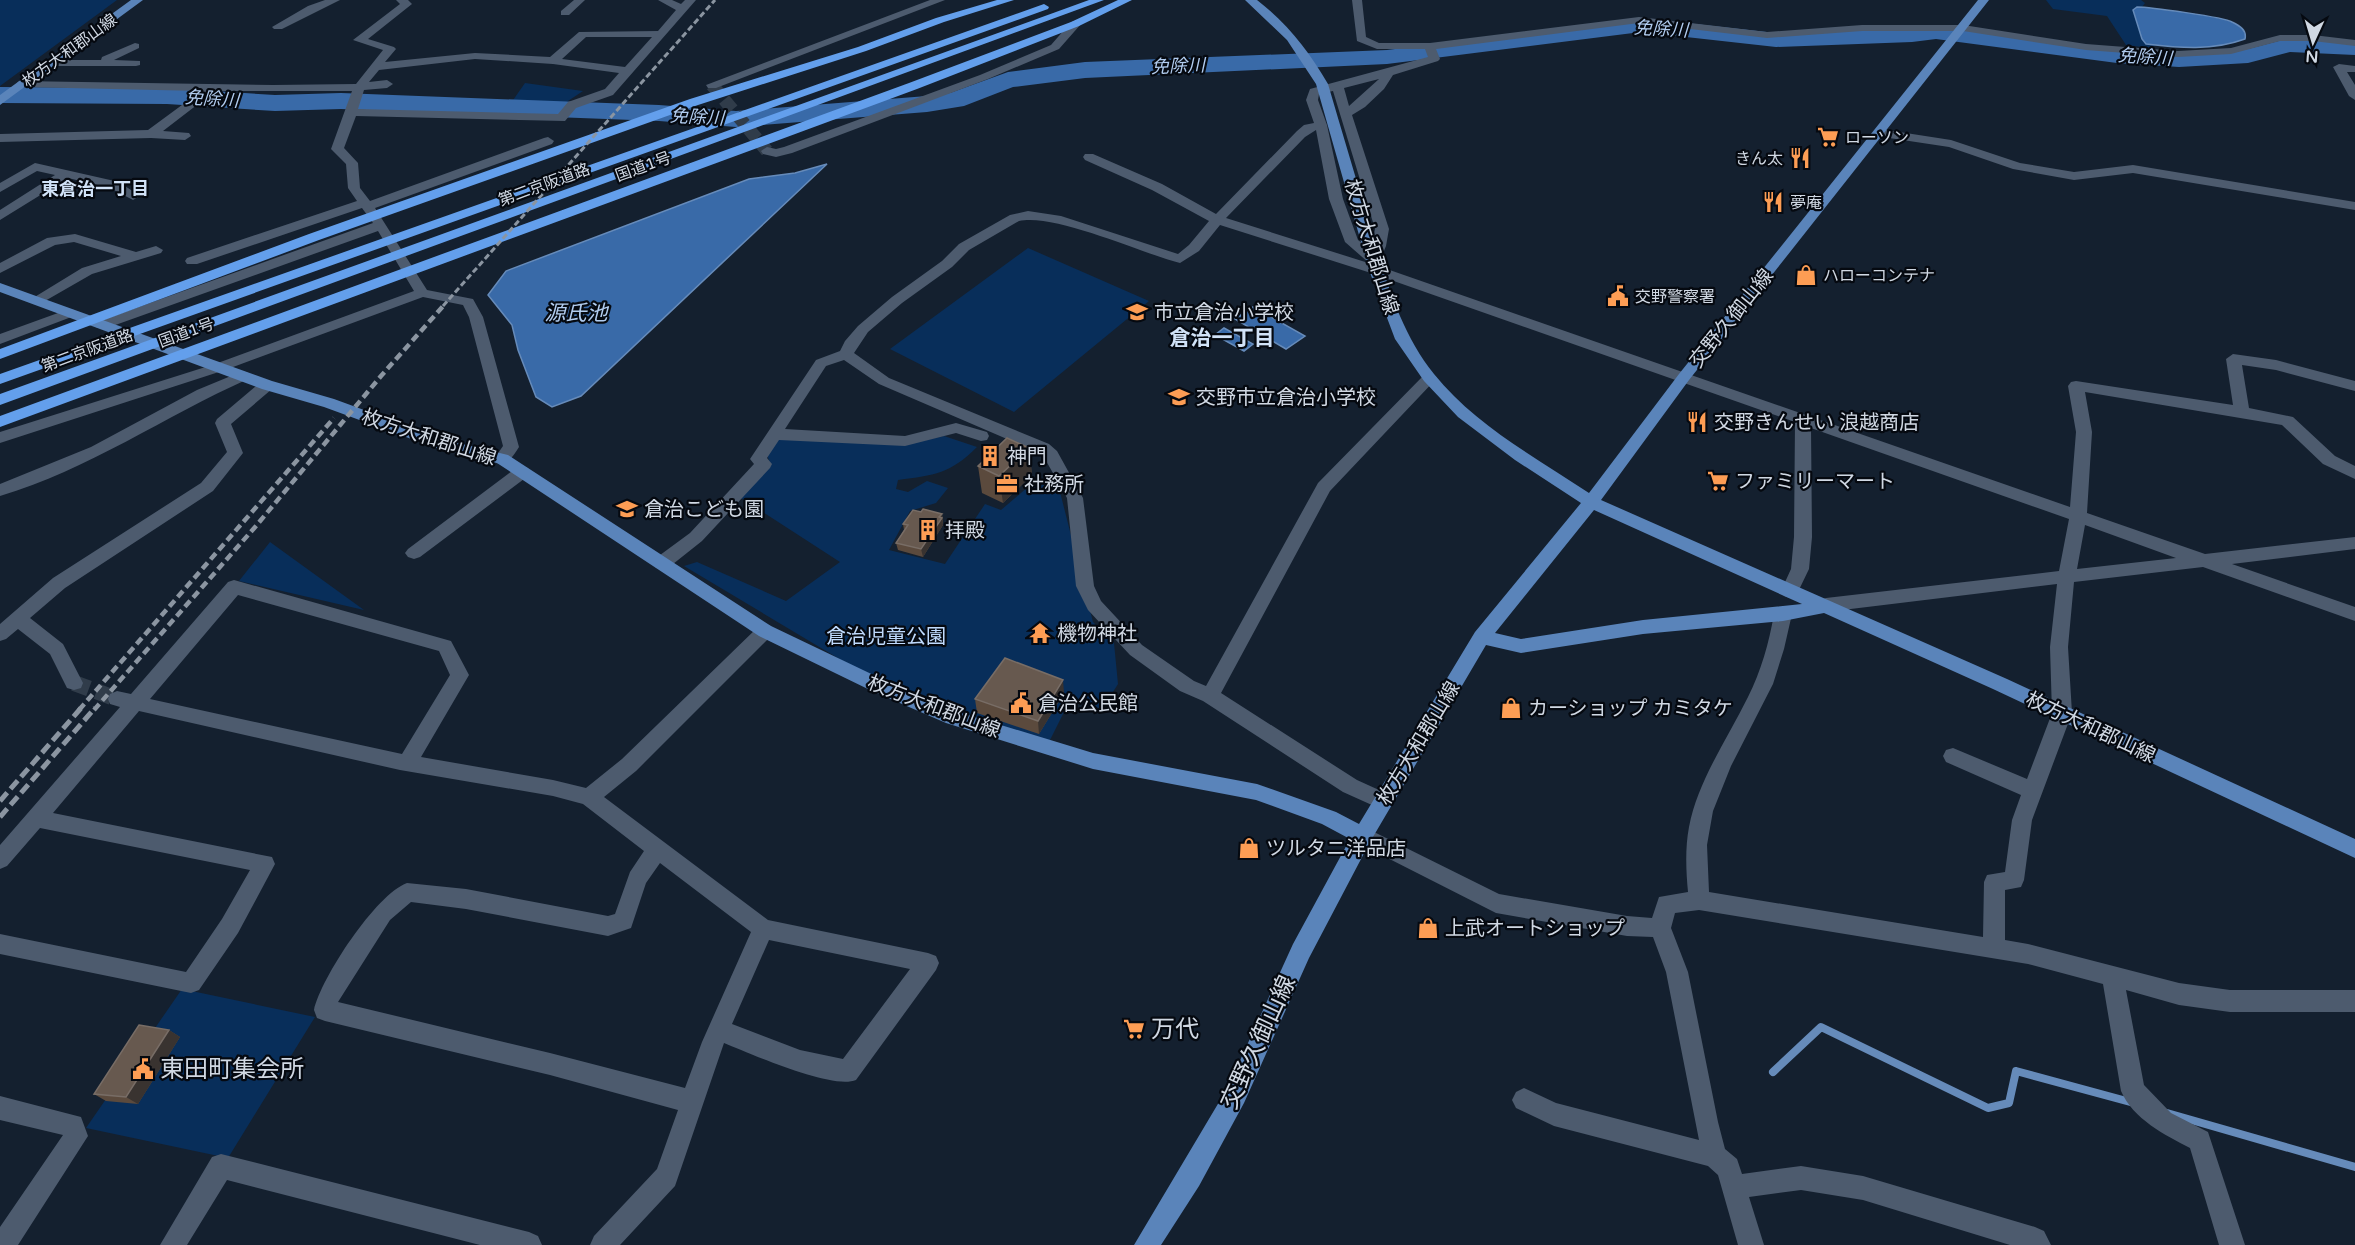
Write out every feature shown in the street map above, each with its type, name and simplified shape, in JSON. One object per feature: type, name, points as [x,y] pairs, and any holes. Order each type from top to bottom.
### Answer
[{"type":"highway","points":[[0,362],[212,283],[704,108],[940,20],[1009,0]]},
{"type":"highway","name":"第二京阪道路","points":[[0,379],[1063,0]]},
{"type":"highway","name":"第二京阪道路","points":[[0,399],[1099,0]]},
{"type":"highway","name":"国道1号","points":[[0,422],[125,374],[913,86],[1075,24],[1127,0]]},
{"type":"highway","points":[[0,354],[314,237],[650,118],[862,49]]},
{"type":"highway","points":[[0,412],[682,162],[913,86]]},
{"type":"main road","name":"枚方大和郡山線","points":[[3,98],[138,0]]},
{"type":"main road","name":"枚方大和郡山線","points":[[1250,0],[1289,34],[1332,92],[1375,265],[1400,336],[1429,378],[1464,413],[1521,456],[1591,502],[2062,713],[2355,849]]},
{"type":"main road","name":"交野久御山線","points":[[1481,637],[1591,502],[1684,377],[1984,0]]},
{"type":"main road","name":"枚方大和郡山線","points":[[0,287],[267,385],[328,403],[442,444],[502,459],[765,631],[879,686],[953,718],[1093,761],[1257,792],[1329,818],[1362,836],[1481,637]]},
{"type":"main road","points":[[1481,637],[1521,646],[1643,627],[1783,614],[1826,606]]},
{"type":"main road","name":"交野久御山線","points":[[1148,1245],[1190,1177],[1236,1095],[1301,951],[1362,836]]},
{"type":"street","points":[[278,27],[335,0]]},
{"type":"street","points":[[401,0],[407,4],[359,40],[390,50],[375,67],[355,101],[337,149],[352,163],[354,188],[381,225],[422,293]]},
{"type":"street","points":[[565,13],[580,0]]},
{"type":"street","points":[[23,83],[204,94],[273,89],[355,101],[561,118],[570,107],[609,92],[686,4],[663,0]]},
{"type":"street","points":[[712,85],[940,0]]},
{"type":"street","points":[[1357,0],[1361,39],[1377,46],[1430,46],[1639,20],[1767,35],[1862,28],[1960,32],[2086,47],[2178,54],[2231,51],[2280,38],[2313,38],[2355,43]]},
{"type":"street","points":[[767,151],[776,153],[788,150],[984,77],[1055,47],[1075,24]]},
{"type":"street","points":[[553,62],[583,34],[661,34]]},
{"type":"street","points":[[99,63],[135,46]]},
{"type":"street","points":[[1375,265],[1352,242],[1336,199],[1321,125],[1312,100],[1314,92],[1332,92],[1434,59],[1430,46]]},
{"type":"street","points":[[375,67],[475,56],[627,71]]},
{"type":"street","points":[[54,63],[136,63]]},
{"type":"street","points":[[2355,69],[2339,67],[2355,96]]},
{"type":"street","points":[[1345,114],[1361,104],[1380,86],[1389,73]]},
{"type":"street","points":[[355,101],[387,84]]},
{"type":"street","points":[[587,89],[609,92]]},
{"type":"street","points":[[1332,92],[1345,114],[1382,229],[1375,265]]},
{"type":"street","points":[[151,134],[204,94]]},
{"type":"street","points":[[662,563],[696,537],[764,464],[758,459],[821,363],[846,354],[850,344],[863,329],[897,300],[947,264],[964,247],[1015,218],[1028,215],[1061,220],[1180,259],[1194,248],[1217,220],[1301,134],[1308,128],[1321,125]]},
{"type":"street","points":[[1880,133],[1952,144],[2018,166],[2074,176],[2133,169],[2355,206]]},
{"type":"street","points":[[0,138],[151,134],[185,136]]},
{"type":"street","points":[[192,261],[548,141]]},
{"type":"street","points":[[1089,158],[1158,187],[1217,220],[1375,265],[1684,377],[2355,614]]},
{"type":"street","points":[[0,188],[35,167],[114,185],[133,196]]},
{"type":"street","points":[[0,216],[66,174]]},
{"type":"street","points":[[102,325],[381,225]]},
{"type":"street","points":[[0,269],[52,241],[75,238],[135,256]]},
{"type":"street","points":[[38,301],[87,271],[156,250]]},
{"type":"street","points":[[0,438],[220,367],[422,293],[468,302],[476,317],[510,447],[502,459]]},
{"type":"street","points":[[0,339],[69,313]]},
{"type":"street","points":[[846,354],[884,381],[1043,448],[1051,455],[1075,498],[1085,586],[1094,605],[1136,650],[1187,686],[1210,696],[1350,786],[1383,801]]},
{"type":"street","points":[[2242,412],[2233,359],[2276,365],[2355,386]]},
{"type":"street","points":[[0,429],[125,374]]},
{"type":"street","points":[[0,490],[97,451],[202,394],[243,376]]},
{"type":"street","points":[[1210,696],[1324,487],[1429,378]]},
{"type":"street","points":[[0,634],[59,583],[207,487],[235,453],[223,423],[267,385]]},
{"type":"street","points":[[1994,949],[1994,882],[2014,880],[2022,819],[2062,713],[2059,647],[2066,579],[2078,515],[2084,432],[2076,386],[2287,421],[2329,460],[2355,473]]},
{"type":"street","points":[[1790,591],[1800,569],[1803,537],[1803,418]]},
{"type":"street","points":[[773,434],[905,441],[956,428],[1033,455],[1043,448]]},
{"type":"street","points":[[414,554],[522,472]]},
{"type":"street","points":[[1826,606],[2355,543]]},
{"type":"street","points":[[0,860],[36,818],[126,701],[234,587],[445,646],[460,675],[407,764]]},
{"type":"street","points":[[1699,900],[1695,861],[1700,825],[1717,774],[1755,703],[1779,642],[1783,614]]},
{"type":"street","points":[[18,619],[57,649],[74,683]]},
{"type":"street","points":[[589,797],[629,765],[765,631]]},
{"type":"street","points":[[126,701],[407,764],[553,788],[589,797],[763,928],[928,963],[848,1072],[800,1061],[718,1030]]},
{"type":"street","points":[[1953,756],[2033,791]]},
{"type":"street","points":[[0,944],[191,983],[230,926],[265,864],[36,818]]},
{"type":"street","points":[[1362,836],[1496,903],[1627,926],[1660,928]]},
{"type":"street","points":[[658,848],[638,879],[623,921],[608,926],[466,899],[407,892],[382,913],[328,997],[326,1010],[550,1064],[692,1102]]},
{"type":"street","points":[[1715,1156],[1706,1122],[1677,972],[1660,928],[1667,904],[1699,900],[2028,954],[2179,994],[2230,1001],[2355,1001]]},
{"type":"street","points":[[603,1245],[666,1177],[718,1030],[763,928]]},
{"type":"street","points":[[2113,978],[2133,1091],[2163,1121],[2200,1140],[2232,1245]]},
{"type":"street","points":[[1524,1100],[1554,1114],[1715,1156],[1728,1168],[1736,1187],[1751,1245]]},
{"type":"street","points":[[0,1108],[73,1125],[76,1136],[3,1245]]},
{"type":"street","points":[[173,1245],[221,1166],[529,1245]]},
{"type":"street","points":[[1736,1187],[1801,1178],[1863,1188],[2036,1240],[2037,1245]]},
{"type":"green space","points":[[0,0],[117,0],[0,86]]},
{"type":"green space","points":[[2046,0],[2141,0],[2145,3],[2142,7],[2137,7],[2146,44],[2156,45],[2151,48],[2126,45],[2107,16],[2053,9]]},
{"type":"green space","points":[[525,83],[583,91],[562,105],[511,103]]},
{"type":"green space","points":[[1028,248],[1149,301],[1014,412],[890,349]]},
{"type":"green space","name":"機物神社","points":[[944,436],[977,447],[958,463],[941,472],[898,480],[896,489],[908,492],[927,481],[948,488],[936,503],[910,511],[889,550],[945,564],[985,504],[1001,510],[1029,486],[1058,484],[1093,622],[1114,643],[1118,684],[1102,709],[1070,700],[1049,742],[938,707],[868,676],[684,566],[697,562],[786,601],[840,562],[741,498],[770,463],[767,455],[779,439],[903,445]]},
{"type":"green space","points":[[270,542],[364,610],[239,581]]},
{"type":"green space","points":[[182,989],[315,1017],[228,1158],[86,1128]]},
{"type":"water","points":[[2137,7],[2226,20],[2242,29],[2245,39],[2208,47],[2146,44],[2142,39],[2133,10]]},
{"type":"water","name":"源氏池","points":[[827,164],[581,396],[552,407],[536,397],[518,350],[512,325],[488,295],[506,271],[749,179],[795,173]]},
{"type":"water","points":[[1253,307],[1305,336],[1286,349],[1235,319]]},
{"type":"water","points":[[1224,328],[1253,344],[1244,351],[1215,335]]},
{"type":"building","points":[[1007,438],[1029,448],[999,476],[978,466]]},
{"type":"building","points":[[923,509],[942,514],[939,517],[942,518],[921,549],[896,543],[908,525],[903,524],[913,510],[921,512]]},
{"type":"building","name":"倉治公民館","points":[[1005,658],[1063,680],[1038,721],[975,699]]},
{"type":"building","points":[[139,1025],[169,1030],[126,1097],[94,1094]]},
{"type":"waterway","name":"免除川","points":[[0,95],[167,96],[275,103],[341,101],[659,113],[736,119],[927,104],[955,100],[1008,80],[1085,70],[1387,57],[1641,25],[1776,40],[1936,32],[2117,56],[2179,60],[2248,56],[2290,45],[2355,48]]},
{"type":"waterway","points":[[1773,1072],[1821,1027],[1988,1108],[2009,1103],[2016,1071],[2134,1103]]},
{"type":"waterway","points":[[2167,1113],[2355,1167]]},
{"type":"tunnel","points":[[712,85],[767,151]]},
{"type":"tunnel","points":[[74,683],[117,699]]},
{"type":"railway","points":[[443,306],[715,0]]},
{"type":"railway","points":[[94,710],[256,526],[381,376],[445,304]]},
{"type":"railway","points":[[79,710],[334,418]]},
{"type":"railway","points":[[0,801],[81,708]]},
{"type":"railway","points":[[0,817],[95,708]]},
{"type":"place","name":"ローソン","points":[[1828,137]]},
{"type":"place","name":"きん太","points":[[1800,158]]},
{"type":"place","name":"夢庵","points":[[1773,202]]},
{"type":"place","name":"ハローコンテナ","points":[[1806,275]]},
{"type":"place","name":"交野警察署","points":[[1618,296]]},
{"type":"place","name":"市立倉治小学校","points":[[1137,312]]},
{"type":"place","name":"交野市立倉治小学校","points":[[1179,397]]},
{"type":"place","name":"交野きんせい 浪越商店","points":[[1697,422]]},
{"type":"place","name":"神門","points":[[990,456]]},
{"type":"place","name":"ファミリーマート","points":[[1718,481]]},
{"type":"place","name":"社務所","points":[[1007,484]]},
{"type":"place","name":"倉治こども園","points":[[627,509]]},
{"type":"place","name":"拝殿","points":[[928,530]]},
{"type":"place","name":"機物神社","points":[[1040,633]]},
{"type":"place","name":"倉治公民館","points":[[1021,703]]},
{"type":"place","name":"カーショップ カミタケ","points":[[1511,708]]},
{"type":"place","name":"ツルタニ洋品店","points":[[1249,848]]},
{"type":"place","name":"上武オートショップ","points":[[1428,928]]},
{"type":"place","name":"万代","points":[[1134,1029]]},
{"type":"place","name":"東田町集会所","points":[[143,1069]]},
{"type":"district","name":"東倉治一丁目","points":[[95,189]]},
{"type":"district","name":"倉治一丁目","points":[[1222,338]]},
{"type":"park label","name":"倉治児童公園","points":[[886,636]]}]
